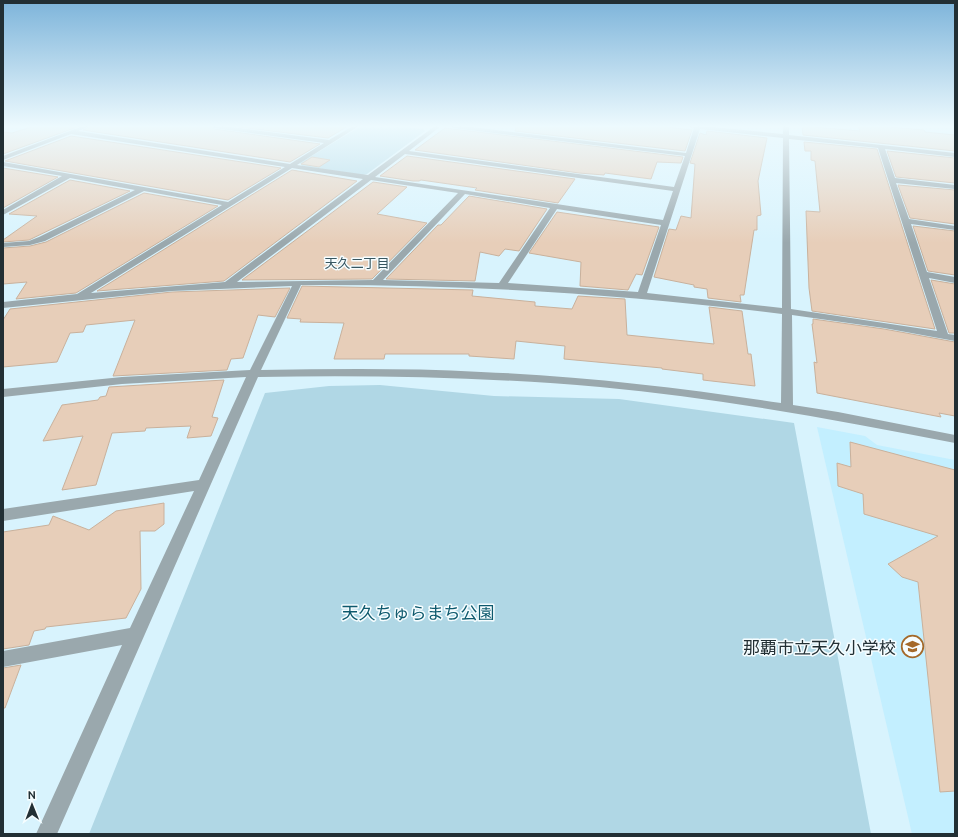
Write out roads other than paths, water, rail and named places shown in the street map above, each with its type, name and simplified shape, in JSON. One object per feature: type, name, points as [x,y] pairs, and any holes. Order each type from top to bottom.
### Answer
[{"type":"street","points":[[9,165],[229,204]]},
{"type":"street","points":[[285,165],[666,223]]},
{"type":"street","points":[[227,285],[386,165]]},
{"type":"street","points":[[500,165],[677,189]]},
{"type":"street","points":[[642,295],[685,165]]},
{"type":"street","points":[[786,165],[787,407]]},
{"type":"street","points":[[887,165],[944,336]]},
{"type":"street","points":[[79,297],[291,166]]},
{"type":"street","points":[[3,212],[68,176]]},
{"type":"street","points":[[892,180],[955,188]]},
{"type":"street","points":[[3,245],[42,239],[142,189]]},
{"type":"street","points":[[376,282],[462,193]]},
{"type":"street","points":[[502,285],[554,207]]},
{"type":"street","points":[[906,221],[955,228]]},
{"type":"street","points":[[923,274],[955,280]]},
{"type":"street","points":[[3,305],[79,297],[227,285],[376,282],[502,285],[642,295],[787,311],[955,338]]},
{"type":"street","points":[[46,834],[203,484],[297,284]]},
{"type":"street","points":[[3,393],[115,382],[254,373],[405,371],[535,378],[640,387],[787,407],[955,439]]},
{"type":"street","points":[[3,515],[203,484]]},
{"type":"street","points":[[3,660],[136,635]]},
{"type":"place","name":"那覇市立天久小学校","points":[[912,647]]},
{"type":"district","name":"天久二丁目","points":[[357,263]]},
{"type":"park label","name":"天久ちゅらまち公園","points":[[418,612]]}]
